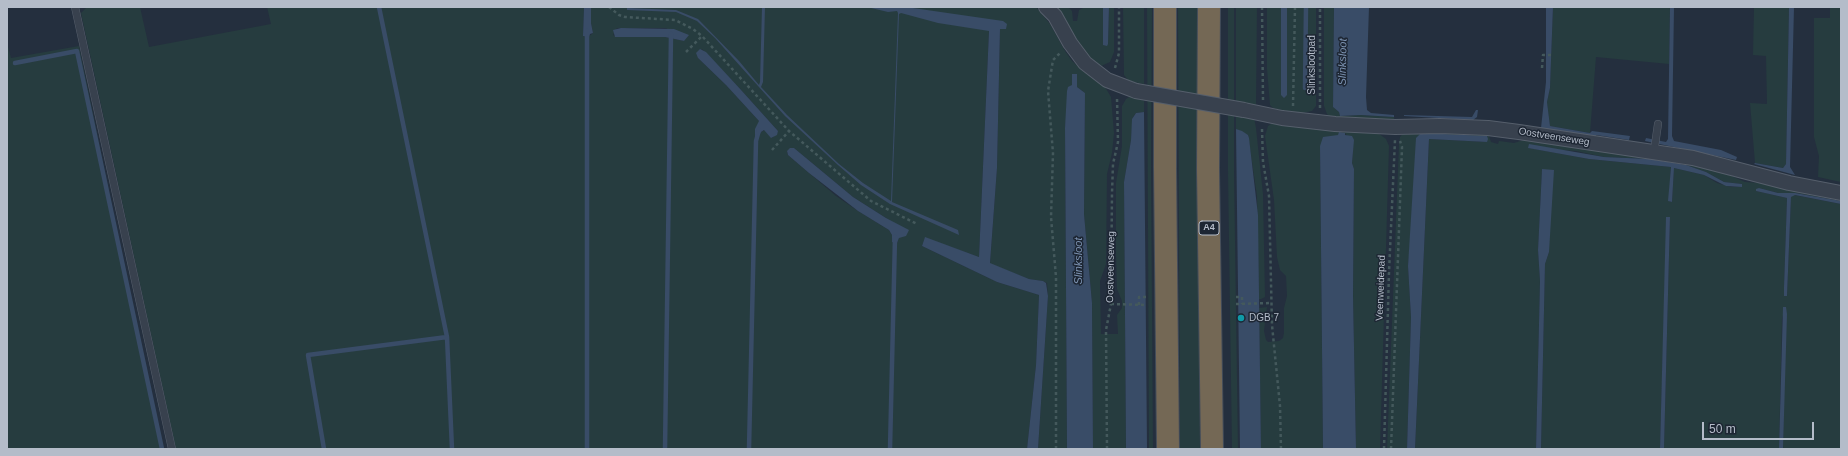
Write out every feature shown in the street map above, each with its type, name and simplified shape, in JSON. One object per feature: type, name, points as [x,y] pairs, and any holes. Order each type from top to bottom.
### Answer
[{"type":"highway","points":[[1165,7],[1168,449]]},
{"type":"highway","name":"A4","points":[[1209,7],[1208,169],[1212,449]]},
{"type":"street","name":"Oostveenseweg","points":[[1046,7],[1055,16],[1070,43],[1085,63],[1097,73],[1117,85],[1136,91],[1292,119],[1320,122],[1395,127],[1440,126],[1488,128],[1655,145],[1693,158],[1790,183],[1841,193]]},
{"type":"lane","points":[[75,7],[172,449]]},
{"type":"lane","points":[[1655,145],[1658,124]]},
{"type":"path","points":[[609,7],[619,15],[625,17],[675,20],[693,28],[789,131],[871,201],[917,224]]},
{"type":"path","name":"Oostveenseweg","points":[[1107,449],[1106,330],[1111,304],[1113,164],[1118,142],[1117,85],[1114,75],[1119,53],[1119,7]]},
{"type":"path","points":[[1262,7],[1262,141],[1269,196],[1272,325],[1280,406],[1281,449]]},
{"type":"path","points":[[1292,119],[1295,7]]},
{"type":"path","name":"Slinkslootpad","points":[[1320,7],[1320,122]]},
{"type":"path","points":[[686,52],[702,36]]},
{"type":"path","points":[[1056,449],[1056,277],[1051,217],[1053,153],[1048,91],[1053,60],[1070,43]]},
{"type":"path","points":[[1542,68],[1543,55],[1551,55]]},
{"type":"path","points":[[1391,449],[1402,147],[1395,127]]},
{"type":"path","name":"Veenweidepad","points":[[1384,449],[1395,127]]},
{"type":"path","points":[[772,150],[789,131]]},
{"type":"path","points":[[1139,305],[1139,297],[1148,298]]},
{"type":"path","points":[[1236,297],[1242,297],[1242,304]]},
{"type":"path","points":[[1236,304],[1272,303]]},
{"type":"path","points":[[1111,304],[1146,305]]},
{"type":"green space","points":[[87,7],[140,7],[149,47],[271,24],[267,7],[584,7],[583,36],[588,37],[593,33],[591,23],[591,7],[1036,7],[1050,24],[1072,61],[1105,87],[1111,97],[1114,133],[1112,153],[1107,174],[1106,264],[1100,281],[1101,334],[1118,334],[1117,315],[1122,308],[1122,301],[1117,289],[1116,183],[1122,146],[1122,106],[1126,99],[1131,96],[1144,101],[1144,112],[1136,113],[1133,117],[1124,182],[1126,449],[1093,449],[1092,303],[1084,214],[1085,93],[1077,87],[1076,74],[1072,74],[1072,85],[1065,128],[1067,449],[1038,449],[1048,296],[1047,283],[1029,279],[990,264],[997,168],[1000,29],[989,31],[979,257],[925,238],[922,246],[997,282],[1039,295],[1036,365],[1027,449],[176,449],[81,13]],"holes":[[[617,28],[666,28],[684,41],[665,37],[617,37],[613,35]],[[702,49],[742,91],[778,131],[772,138],[765,130],[761,132],[759,136],[759,121],[726,85],[698,58]],[[794,148],[853,197],[894,223],[899,238],[897,243],[889,230],[836,196],[788,155],[787,152]]]},
{"type":"green space","points":[[1056,7],[1068,7],[1072,11],[1073,21],[1077,21],[1079,10],[1085,7],[1103,7],[1103,43],[1108,44],[1109,7],[1114,7],[1114,52],[1110,62],[1101,66],[1095,64],[1078,45]]},
{"type":"green space","points":[[1123,7],[1144,7],[1144,84],[1129,81],[1124,75]]},
{"type":"green space","points":[[1147,7],[1152,7],[1151,166],[1153,449],[1149,449]]},
{"type":"green space","points":[[1178,7],[1197,7],[1200,449],[1180,449]]},
{"type":"green space","points":[[1228,7],[1234,7],[1234,171],[1238,449],[1232,449],[1228,171]]},
{"type":"green space","points":[[1236,7],[1257,7],[1256,105],[1236,103]]},
{"type":"green space","points":[[1267,7],[1316,7],[1316,106],[1312,111],[1298,114],[1273,108],[1270,105],[1267,69]]},
{"type":"green space","points":[[1324,7],[1334,7],[1333,107],[1339,112],[1340,116],[1361,115],[1394,117],[1394,122],[1330,117],[1327,114],[1324,106]]},
{"type":"green space","points":[[1553,7],[1670,7],[1669,64],[1596,57],[1590,133],[1550,126],[1547,102],[1550,88]]},
{"type":"green space","points":[[1754,7],[1789,7],[1786,164],[1783,168],[1755,163],[1750,103],[1767,104],[1766,56],[1753,55]]},
{"type":"green space","points":[[1830,8],[1841,8],[1841,182],[1818,177],[1819,156],[1814,137],[1814,18],[1830,18]]},
{"type":"green space","points":[[7,43],[11,58],[79,46],[162,449],[7,449]]},
{"type":"green space","points":[[1236,116],[1254,118],[1256,128],[1263,194],[1265,297],[1261,299],[1259,299],[1257,196],[1248,135],[1236,129]]},
{"type":"green space","points":[[1274,122],[1374,130],[1386,139],[1389,146],[1380,449],[1356,449],[1353,296],[1353,144],[1345,133],[1340,132],[1339,135],[1320,146],[1323,449],[1261,449],[1259,308],[1267,307],[1264,331],[1266,340],[1268,342],[1279,341],[1283,338],[1284,333],[1284,308],[1287,296],[1286,276],[1280,270],[1277,257],[1274,200],[1265,136],[1268,126]]},
{"type":"green space","points":[[1404,132],[1482,134],[1489,136],[1491,142],[1498,144],[1499,141],[1514,143],[1530,138],[1649,155],[1718,170],[1745,182],[1776,184],[1841,197],[1841,201],[1795,193],[1778,193],[1759,188],[1756,191],[1787,198],[1784,296],[1787,296],[1791,197],[1794,195],[1841,204],[1841,449],[1783,449],[1785,307],[1782,319],[1779,449],[1664,449],[1670,217],[1667,217],[1660,449],[1541,449],[1545,264],[1549,252],[1542,169],[1538,250],[1540,281],[1536,449],[1415,449],[1429,139],[1487,142],[1421,133],[1408,266],[1411,317],[1407,449],[1387,449],[1400,137]],"holes":[[[1529,148],[1576,151],[1604,157],[1650,159],[1686,165],[1706,172],[1724,182],[1742,184],[1742,187],[1731,187],[1717,183],[1704,175],[1674,168],[1672,202],[1669,201],[1671,167],[1589,159]]]},
{"type":"water","points":[[584,7],[591,7],[591,23],[593,33],[590,34],[589,37],[583,36]]},
{"type":"water","points":[[762,7],[765,7],[763,82],[761,87],[787,115],[839,164],[863,183],[891,201],[898,13],[897,11],[888,12],[867,7],[906,7],[1003,21],[1007,24],[1006,29],[1000,29],[997,168],[990,263],[1029,279],[1043,281],[1046,283],[1048,296],[1038,449],[1027,449],[1036,365],[1039,295],[997,282],[922,246],[925,237],[979,257],[989,31],[938,23],[901,13],[899,14],[892,202],[958,230],[959,235],[890,204],[861,185],[785,116],[715,38],[697,21],[676,12],[627,10],[627,8],[676,10],[698,19],[739,61],[759,85]]},
{"type":"water","points":[[1103,7],[1109,7],[1107,46],[1103,45]]},
{"type":"water","points":[[1281,7],[1287,7],[1287,95],[1284,98],[1281,95]]},
{"type":"water","name":"Slinksloot","points":[[1334,7],[1369,7],[1366,97],[1367,110],[1371,113],[1394,115],[1394,117],[1361,115],[1340,116],[1339,112],[1333,107]]},
{"type":"water","points":[[1546,7],[1553,7],[1550,88],[1547,102],[1550,126],[1590,133],[1592,131],[1630,136],[1629,140],[1596,135],[1596,137],[1541,128],[1546,82]]},
{"type":"water","points":[[1670,7],[1674,7],[1672,136],[1674,141],[1721,150],[1737,157],[1736,160],[1645,141],[1646,138],[1666,142],[1668,139]]},
{"type":"water","points":[[1789,7],[1794,7],[1790,167],[1795,175],[1754,164],[1783,168],[1786,164]]},
{"type":"water","points":[[621,28],[674,29],[689,35],[684,41],[665,37],[615,37],[613,30]]},
{"type":"water","points":[[700,49],[706,52],[778,131],[777,135],[771,138],[764,130],[759,136],[755,136],[755,129],[759,121],[726,85],[698,58],[696,53]]},
{"type":"water","name":"Slinksloot","points":[[1072,74],[1077,74],[1077,87],[1085,93],[1084,214],[1092,303],[1093,449],[1067,449],[1065,128],[1067,91],[1068,87],[1072,85]]},
{"type":"water","points":[[1476,110],[1478,110],[1477,117],[1473,120],[1404,116],[1472,117]]},
{"type":"water","points":[[1144,112],[1147,449],[1126,449],[1124,182],[1131,140],[1132,119],[1136,113]]},
{"type":"water","points":[[1236,129],[1248,135],[1249,138],[1258,215],[1261,449],[1240,449]]},
{"type":"water","points":[[1339,132],[1352,136],[1354,140],[1352,163],[1354,169],[1353,296],[1356,449],[1323,449],[1320,146],[1323,137],[1338,135]]},
{"type":"water","points":[[1421,133],[1487,136],[1488,139],[1487,142],[1429,139],[1415,449],[1407,449],[1411,317],[1408,266],[1416,138]]},
{"type":"water","points":[[1529,144],[1604,157],[1650,159],[1686,165],[1706,172],[1724,182],[1742,184],[1742,187],[1726,186],[1704,175],[1674,168],[1672,202],[1668,201],[1671,167],[1589,159],[1528,148]]},
{"type":"water","points":[[790,148],[794,148],[853,197],[886,218],[909,230],[906,236],[899,238],[897,243],[892,242],[892,235],[889,230],[858,211],[809,173],[788,155],[787,151]]},
{"type":"water","points":[[1542,169],[1554,170],[1549,252],[1545,264],[1541,449],[1536,449],[1540,281],[1538,250]]},
{"type":"water","points":[[1759,188],[1778,193],[1795,193],[1841,201],[1841,204],[1795,195],[1791,197],[1787,296],[1784,296],[1784,287],[1787,198],[1756,191],[1756,189]]},
{"type":"water","points":[[1666,217],[1670,217],[1664,449],[1660,449]]},
{"type":"water","points":[[1783,307],[1786,307],[1787,314],[1783,449],[1779,449]]},
{"type":"waterway","points":[[379,7],[447,337]]},
{"type":"waterway","points":[[1305,88],[1306,7]]},
{"type":"waterway","points":[[587,31],[587,449]]},
{"type":"waterway","points":[[665,449],[671,34]]},
{"type":"waterway","points":[[15,63],[77,51],[162,449]]},
{"type":"waterway","points":[[749,449],[756,141],[759,130]]},
{"type":"waterway","points":[[890,449],[895,237]]},
{"type":"waterway","points":[[324,449],[308,355],[447,337],[452,449]]},
{"type":"place","name":"DGB 7","points":[[1241,318]]}]
